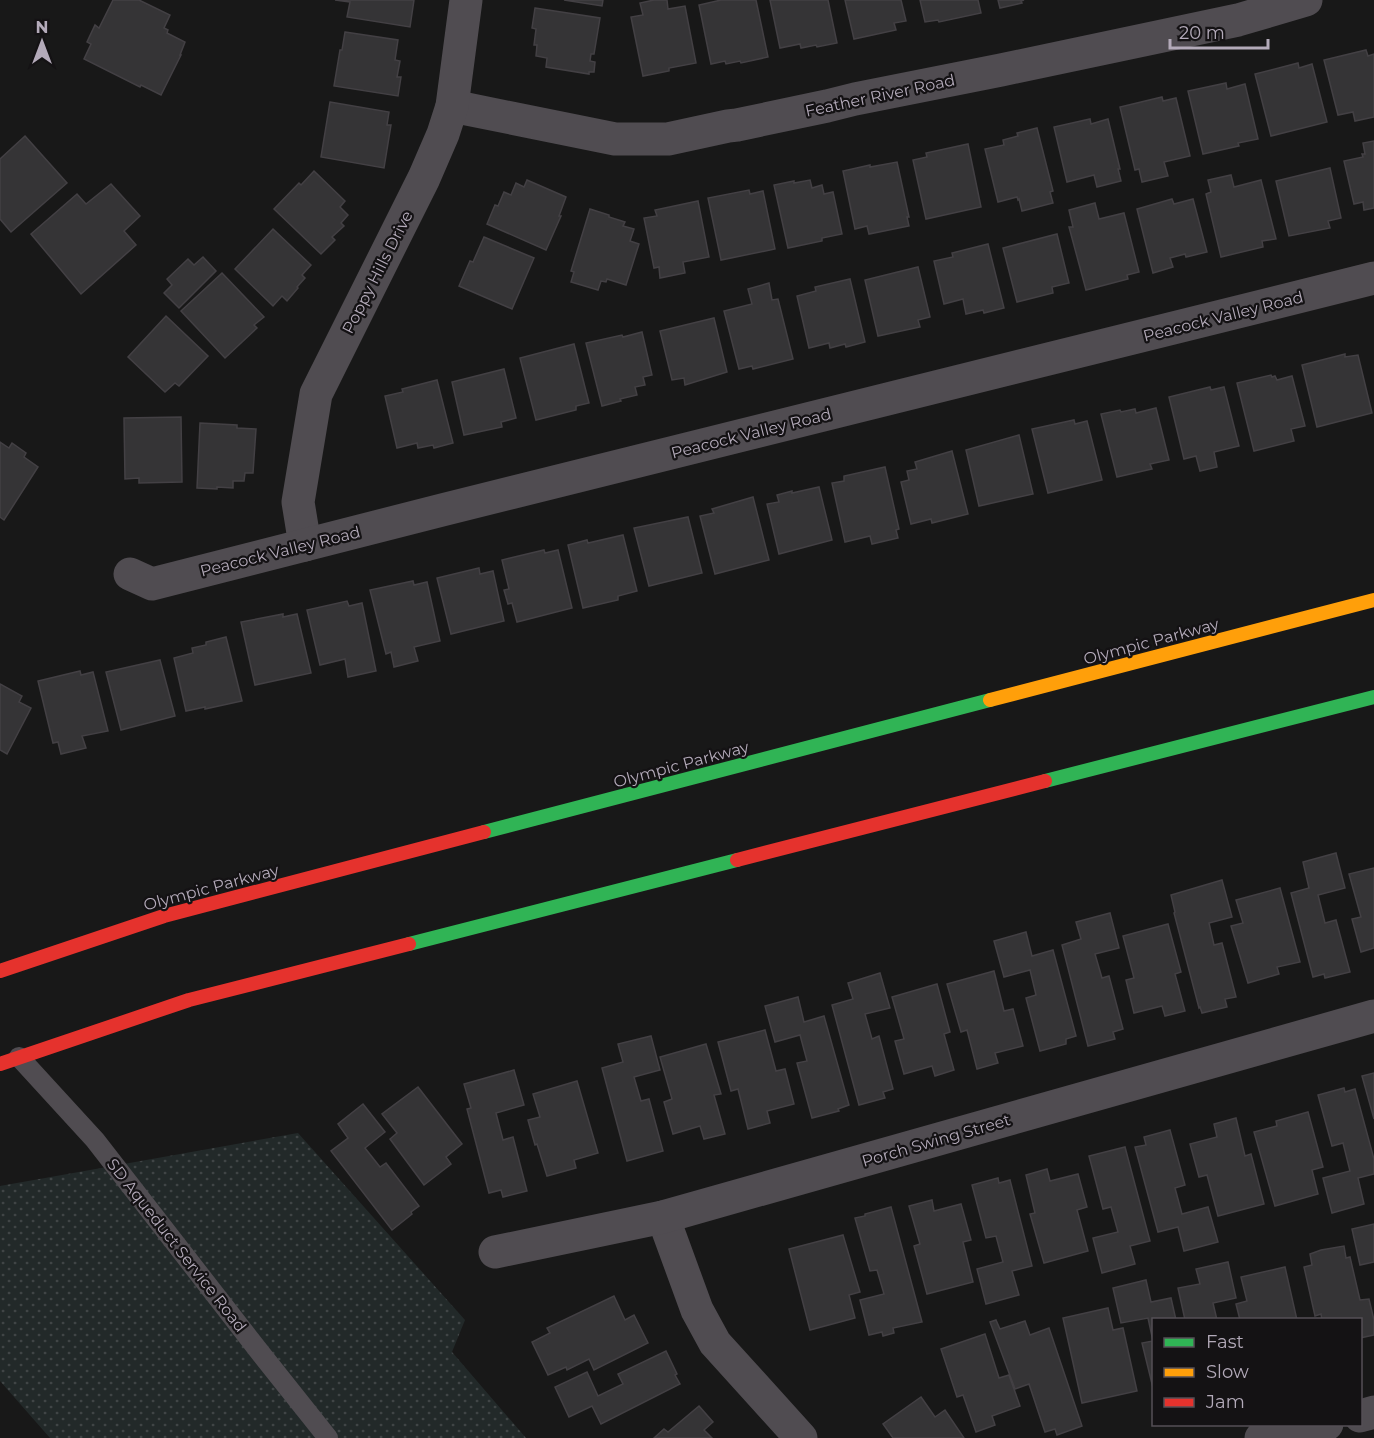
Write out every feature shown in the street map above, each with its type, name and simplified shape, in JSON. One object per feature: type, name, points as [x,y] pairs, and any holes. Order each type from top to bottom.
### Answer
[{"type":"main road","name":"Olympic Parkway","points":[[0,971],[164,916],[1374,600]]},
{"type":"main road","points":[[0,1064],[189,1000],[1374,697]]},
{"type":"street","name":"Poppy Hills Drive","points":[[305,545],[298,502],[316,394],[424,178],[443,134],[452,106],[466,0]]},
{"type":"street","name":"Feather River Road","points":[[452,106],[615,139],[668,139],[1013,68],[1234,10],[1306,0]]},
{"type":"street","name":"Peacock Valley Road","points":[[130,574],[152,584],[1374,278]]},
{"type":"street","name":"Porch Swing Street","points":[[495,1252],[663,1217],[1374,1016]]},
{"type":"street","points":[[663,1217],[697,1310],[715,1343],[801,1438]]},
{"type":"street","points":[[1261,1438],[1284,1436],[1324,1426]]},
{"type":"lane","name":"SD Aqueduct Service Road","points":[[19,1057],[95,1140],[328,1438]]},
{"type":"shaded area","points":[[298,1133],[465,1320],[452,1352],[526,1438],[50,1438],[0,1381],[0,1186]]},
{"type":"building","points":[[113,0],[139,0],[170,15],[164,28],[168,30],[167,33],[185,42],[161,95],[84,59],[91,44],[87,42],[95,25],[99,28]]},
{"type":"building","points":[[335,0],[414,0],[410,27],[347,17],[350,2]]},
{"type":"building","points":[[564,0],[603,0],[602,6]]},
{"type":"building","points":[[667,0],[668,9],[685,6],[696,63],[643,76],[631,17],[643,15],[640,3]]},
{"type":"building","points":[[721,0],[756,0],[768,57],[741,63],[740,61],[726,64],[725,61],[711,64],[699,5]]},
{"type":"building","points":[[770,0],[828,0],[837,43],[801,48],[800,44],[780,48]]},
{"type":"building","points":[[845,0],[901,0],[906,21],[894,23],[896,30],[854,39]]},
{"type":"building","points":[[920,0],[978,0],[981,13],[939,22],[938,20],[925,22]]},
{"type":"building","points":[[998,0],[1024,0],[1021,1],[1022,3],[1000,8]]},
{"type":"building","points":[[535,8],[600,18],[594,54],[591,54],[590,61],[595,62],[594,72],[589,72],[589,74],[546,67],[547,58],[536,56],[537,45],[534,45],[536,29],[532,28]]},
{"type":"building","points":[[345,32],[398,40],[395,60],[400,61],[397,77],[401,77],[398,96],[334,86]]},
{"type":"building","points":[[1366,50],[1368,56],[1374,54],[1374,117],[1355,121],[1353,112],[1338,115],[1324,60]]},
{"type":"building","points":[[1298,63],[1299,68],[1312,64],[1327,122],[1271,136],[1255,74]]},
{"type":"building","points":[[1226,83],[1227,89],[1245,84],[1258,139],[1203,154],[1188,91]]},
{"type":"building","points":[[1162,97],[1163,101],[1176,98],[1190,156],[1164,162],[1168,176],[1142,182],[1139,169],[1135,170],[1120,107]]},
{"type":"building","points":[[330,102],[389,112],[387,125],[391,125],[384,168],[321,157]]},
{"type":"building","points":[[1090,119],[1091,124],[1108,119],[1121,181],[1097,187],[1094,175],[1067,182],[1054,127]]},
{"type":"building","points":[[1037,128],[1053,191],[1050,192],[1053,203],[1022,211],[1017,197],[998,202],[985,149],[1004,145],[1003,140],[1018,136],[1017,133]]},
{"type":"building","points":[[25,136],[67,183],[11,232],[0,219],[0,159]]},
{"type":"building","points":[[1374,141],[1374,208],[1364,210],[1363,202],[1354,204],[1344,161],[1363,157],[1362,154],[1365,154],[1363,143]]},
{"type":"building","points":[[968,144],[981,207],[926,219],[913,160],[927,157],[926,153]]},
{"type":"building","points":[[897,162],[909,226],[869,234],[867,226],[855,229],[843,171]]},
{"type":"building","points":[[1330,168],[1341,218],[1328,221],[1330,228],[1289,236],[1276,181]]},
{"type":"building","points":[[314,171],[345,201],[340,207],[348,215],[341,223],[344,226],[332,237],[335,240],[321,254],[274,209]]},
{"type":"building","points":[[1231,175],[1234,187],[1261,180],[1276,239],[1262,241],[1263,247],[1221,257],[1206,194],[1211,192],[1208,180]]},
{"type":"building","points":[[527,180],[566,197],[559,216],[561,216],[546,250],[487,224],[495,205],[498,206],[504,192],[511,195],[516,183],[524,187]]},
{"type":"building","points":[[810,180],[812,188],[822,185],[824,194],[833,192],[842,234],[788,248],[774,185]]},
{"type":"building","points":[[111,184],[140,216],[124,231],[136,245],[81,294],[31,234],[77,194],[86,204]]},
{"type":"building","points":[[749,190],[750,194],[763,191],[775,249],[721,260],[708,198]]},
{"type":"building","points":[[1172,199],[1174,204],[1193,199],[1207,252],[1170,258],[1173,267],[1153,273],[1137,209]]},
{"type":"building","points":[[698,201],[709,257],[683,262],[685,273],[660,278],[659,267],[654,268],[644,218],[657,216],[655,210]]},
{"type":"building","points":[[1095,203],[1099,219],[1124,213],[1139,272],[1127,275],[1128,279],[1086,290],[1069,227],[1073,227],[1069,210]]},
{"type":"building","points":[[590,209],[625,222],[623,226],[634,229],[630,241],[639,244],[626,285],[607,279],[606,282],[601,281],[598,290],[571,282],[574,272],[571,271]]},
{"type":"building","points":[[273,229],[311,265],[302,275],[305,278],[287,301],[282,296],[273,306],[235,269]]},
{"type":"building","points":[[1057,234],[1069,283],[1052,287],[1053,293],[1017,302],[1003,248]]},
{"type":"building","points":[[484,237],[534,258],[512,309],[459,286]]},
{"type":"building","points":[[988,244],[1004,308],[984,313],[983,310],[966,314],[963,299],[944,304],[934,261],[953,257],[952,253]]},
{"type":"building","points":[[203,257],[216,271],[179,308],[164,293],[172,285],[167,279],[188,259],[194,265]]},
{"type":"building","points":[[918,267],[930,317],[918,320],[920,327],[878,336],[865,280]]},
{"type":"building","points":[[222,273],[264,317],[254,325],[257,328],[225,358],[181,311]]},
{"type":"building","points":[[850,279],[865,342],[846,347],[845,344],[830,348],[829,343],[809,348],[797,296],[816,291],[815,287]]},
{"type":"building","points":[[769,283],[772,300],[778,299],[793,359],[753,369],[752,366],[739,369],[724,311],[752,304],[748,289]]},
{"type":"building","points":[[166,316],[208,356],[179,386],[175,383],[165,392],[128,357]]},
{"type":"building","points":[[714,318],[727,372],[685,385],[684,378],[672,380],[660,331]]},
{"type":"building","points":[[642,332],[652,375],[643,377],[645,385],[635,387],[637,395],[602,406],[586,343]]},
{"type":"building","points":[[574,344],[589,403],[576,406],[576,410],[536,420],[520,358]]},
{"type":"building","points":[[1345,354],[1345,357],[1358,355],[1372,413],[1317,427],[1302,365]]},
{"type":"building","points":[[504,369],[516,418],[501,422],[502,427],[464,435],[452,382]]},
{"type":"building","points":[[1271,375],[1277,380],[1292,376],[1305,426],[1291,429],[1294,441],[1254,451],[1237,383]]},
{"type":"building","points":[[437,380],[453,443],[434,448],[433,445],[418,448],[417,443],[397,448],[385,396]]},
{"type":"building","points":[[1210,387],[1211,390],[1224,387],[1239,446],[1214,452],[1217,467],[1200,471],[1196,456],[1184,459],[1169,397]]},
{"type":"building","points":[[1156,408],[1169,460],[1150,464],[1152,469],[1117,477],[1101,414],[1135,409],[1136,413]]},
{"type":"building","points":[[181,417],[182,482],[139,483],[139,478],[125,479],[124,418]]},
{"type":"building","points":[[1074,420],[1075,424],[1087,421],[1102,480],[1048,493],[1032,429]]},
{"type":"building","points":[[200,423],[237,425],[237,428],[256,429],[253,473],[245,473],[244,481],[233,481],[233,488],[197,488]]},
{"type":"building","points":[[1019,435],[1033,494],[979,506],[966,450]]},
{"type":"building","points":[[0,442],[9,448],[12,443],[26,453],[24,457],[38,467],[4,520],[0,517]]},
{"type":"building","points":[[952,451],[968,514],[932,523],[931,519],[911,524],[901,482],[909,480],[907,471],[917,469],[915,462]]},
{"type":"building","points":[[885,467],[899,529],[896,530],[898,538],[872,544],[870,536],[845,542],[832,483],[844,481],[844,476]]},
{"type":"building","points":[[819,487],[832,540],[779,554],[767,504],[779,502],[777,495]]},
{"type":"building","points":[[753,497],[769,560],[715,574],[700,516],[714,513],[712,509]]},
{"type":"building","points":[[688,517],[702,573],[649,586],[634,528]]},
{"type":"building","points":[[623,535],[637,591],[618,596],[618,600],[583,608],[568,545]]},
{"type":"building","points":[[544,550],[545,553],[558,550],[572,608],[517,622],[512,603],[508,604],[504,590],[509,589],[502,560]]},
{"type":"building","points":[[479,568],[480,574],[493,571],[504,621],[451,634],[437,578]]},
{"type":"building","points":[[413,581],[414,585],[427,582],[440,641],[414,647],[418,661],[394,667],[391,652],[386,654],[370,590]]},
{"type":"building","points":[[347,601],[349,606],[362,603],[376,671],[348,677],[345,659],[320,665],[307,610]]},
{"type":"building","points":[[283,614],[283,617],[297,614],[311,673],[255,685],[241,622]]},
{"type":"building","points":[[226,637],[242,701],[186,711],[174,658],[193,653],[192,648],[206,645],[206,642]]},
{"type":"building","points":[[160,660],[175,716],[121,730],[106,672]]},
{"type":"building","points":[[80,671],[81,675],[93,672],[108,731],[82,736],[86,748],[61,754],[58,742],[53,743],[38,681]]},
{"type":"building","points":[[0,684],[22,696],[19,702],[31,708],[7,754],[0,750]]},
{"type":"building","points":[[1336,853],[1345,888],[1318,895],[1325,923],[1336,920],[1350,972],[1325,978],[1324,974],[1313,977],[1291,893],[1309,888],[1303,862]]},
{"type":"building","points":[[1374,868],[1374,948],[1361,952],[1352,919],[1361,917],[1349,874]]},
{"type":"building","points":[[1222,880],[1232,917],[1209,923],[1214,945],[1222,943],[1236,997],[1225,999],[1227,1007],[1202,1013],[1171,895]]},
{"type":"building","points":[[1280,888],[1300,962],[1277,967],[1279,974],[1248,983],[1231,926],[1243,923],[1236,900]]},
{"type":"building","points":[[1110,913],[1119,948],[1095,954],[1102,978],[1109,976],[1123,1029],[1113,1032],[1115,1039],[1088,1046],[1062,945],[1081,939],[1076,922]]},
{"type":"building","points":[[1168,924],[1181,972],[1175,974],[1185,1011],[1165,1016],[1162,1006],[1134,1013],[1126,980],[1134,978],[1123,936]]},
{"type":"building","points":[[1026,932],[1032,956],[1053,950],[1076,1036],[1066,1039],[1066,1044],[1040,1051],[1026,998],[1036,995],[1030,970],[1004,977],[994,941]]},
{"type":"building","points":[[994,971],[1004,1011],[1013,1009],[1023,1046],[995,1053],[998,1063],[977,1069],[967,1030],[961,1032],[947,984]]},
{"type":"building","points":[[880,973],[890,1008],[865,1014],[872,1039],[879,1036],[893,1089],[883,1092],[885,1098],[859,1105],[832,1005],[853,999],[848,983]]},
{"type":"building","points":[[937,984],[950,1032],[944,1034],[954,1070],[935,1076],[932,1066],[904,1074],[895,1041],[904,1039],[892,997]]},
{"type":"building","points":[[798,997],[804,1022],[824,1016],[849,1105],[838,1109],[839,1111],[812,1118],[797,1063],[807,1061],[800,1035],[775,1042],[765,1006]]},
{"type":"building","points":[[765,1030],[776,1071],[785,1069],[794,1104],[767,1111],[770,1123],[748,1129],[738,1089],[731,1091],[718,1042]]},
{"type":"building","points":[[651,1036],[660,1070],[634,1077],[641,1101],[649,1099],[663,1151],[627,1161],[602,1068],[623,1062],[618,1044]]},
{"type":"building","points":[[706,1044],[721,1094],[714,1095],[725,1134],[704,1139],[700,1126],[673,1134],[664,1102],[672,1099],[660,1057]]},
{"type":"building","points":[[514,1070],[524,1105],[496,1113],[503,1140],[513,1137],[527,1191],[503,1197],[501,1190],[489,1193],[467,1109],[471,1108],[464,1084]]},
{"type":"building","points":[[1374,1073],[1374,1119],[1362,1076]]},
{"type":"building","points":[[577,1081],[598,1153],[574,1160],[576,1168],[547,1176],[528,1120],[540,1117],[533,1094]]},
{"type":"building","points":[[418,1087],[462,1144],[446,1157],[451,1164],[424,1185],[390,1139],[397,1133],[382,1114]]},
{"type":"building","points":[[1344,1088],[1345,1092],[1355,1089],[1374,1159],[1374,1174],[1358,1178],[1364,1204],[1332,1213],[1323,1178],[1350,1171],[1343,1143],[1332,1146],[1318,1095]]},
{"type":"building","points":[[363,1104],[385,1132],[365,1148],[380,1167],[386,1163],[419,1206],[392,1230],[331,1151],[348,1138],[338,1124]]},
{"type":"building","points":[[1308,1112],[1323,1167],[1312,1170],[1318,1194],[1275,1206],[1254,1132],[1277,1126],[1276,1121]]},
{"type":"building","points":[[1236,1118],[1245,1156],[1251,1154],[1264,1204],[1218,1216],[1207,1175],[1199,1177],[1190,1144],[1217,1137],[1214,1124]]},
{"type":"building","points":[[1170,1130],[1185,1185],[1175,1188],[1182,1214],[1208,1207],[1218,1242],[1184,1251],[1178,1227],[1158,1232],[1135,1147],[1146,1145],[1144,1137]]},
{"type":"building","points":[[1125,1147],[1150,1241],[1130,1246],[1135,1264],[1102,1273],[1093,1238],[1118,1232],[1111,1207],[1103,1209],[1089,1156]]},
{"type":"building","points":[[1047,1169],[1050,1181],[1078,1174],[1087,1207],[1077,1210],[1088,1251],[1044,1263],[1030,1214],[1035,1213],[1026,1175]]},
{"type":"building","points":[[998,1178],[999,1183],[1010,1180],[1032,1266],[1012,1271],[1019,1295],[986,1304],[977,1269],[1003,1262],[996,1236],[986,1238],[972,1185]]},
{"type":"building","points":[[932,1200],[934,1211],[961,1204],[971,1240],[963,1242],[973,1282],[927,1294],[914,1246],[920,1244],[909,1206]]},
{"type":"building","points":[[891,1207],[922,1322],[893,1328],[894,1333],[883,1336],[882,1332],[869,1335],[860,1300],[884,1294],[877,1270],[870,1271],[855,1218]]},
{"type":"building","points":[[1374,1224],[1374,1262],[1360,1265],[1352,1229]]},
{"type":"building","points":[[843,1235],[860,1292],[849,1295],[855,1318],[810,1330],[789,1249]]},
{"type":"building","points":[[1344,1246],[1346,1258],[1350,1257],[1360,1300],[1369,1299],[1374,1320],[1374,1335],[1362,1338],[1362,1318],[1322,1318],[1321,1314],[1315,1316],[1304,1267],[1312,1265],[1310,1254]]},
{"type":"building","points":[[1228,1262],[1236,1298],[1213,1303],[1217,1318],[1185,1318],[1178,1288],[1200,1284],[1196,1269]]},
{"type":"building","points":[[1285,1267],[1297,1318],[1240,1318],[1236,1304],[1247,1301],[1241,1277]]},
{"type":"building","points":[[1146,1280],[1151,1302],[1171,1298],[1176,1318],[1152,1318],[1152,1336],[1148,1318],[1121,1323],[1113,1288]]},
{"type":"building","points":[[614,1296],[625,1320],[634,1315],[648,1343],[594,1370],[589,1359],[567,1370],[566,1367],[548,1375],[532,1342],[550,1333],[547,1328]]},
{"type":"building","points":[[1108,1308],[1113,1330],[1123,1328],[1137,1391],[1082,1403],[1063,1318]]},
{"type":"building","points":[[996,1320],[1000,1329],[1025,1321],[1030,1335],[1049,1328],[1082,1426],[1057,1435],[1055,1429],[1045,1432],[1029,1384],[1015,1389],[990,1322]]},
{"type":"building","points":[[985,1334],[999,1378],[1009,1375],[1020,1406],[992,1416],[995,1425],[976,1432],[963,1395],[957,1397],[941,1349]]},
{"type":"building","points":[[1152,1341],[1152,1384],[1142,1343]]},
{"type":"building","points":[[666,1351],[680,1384],[601,1424],[592,1406],[569,1417],[555,1387],[587,1372],[598,1396],[623,1384],[618,1374]]},
{"type":"building","points":[[921,1397],[935,1417],[945,1410],[964,1438],[893,1438],[883,1424]]},
{"type":"building","points":[[699,1406],[713,1422],[704,1430],[712,1438],[654,1438],[664,1429],[668,1432]]},
{"type":"traffic: fast","points":[[1045,781],[1374,697]]},
{"type":"traffic: fast","points":[[484,832],[990,700]]},
{"type":"traffic: fast","points":[[409,944],[737,860]]},
{"type":"traffic: slow","points":[[990,700],[1374,600]]},
{"type":"traffic: jam","points":[[737,860],[1045,781]]},
{"type":"traffic: jam","points":[[0,971],[164,916],[484,832]]},
{"type":"traffic: jam","points":[[0,1064],[189,1000],[409,944]]}]
